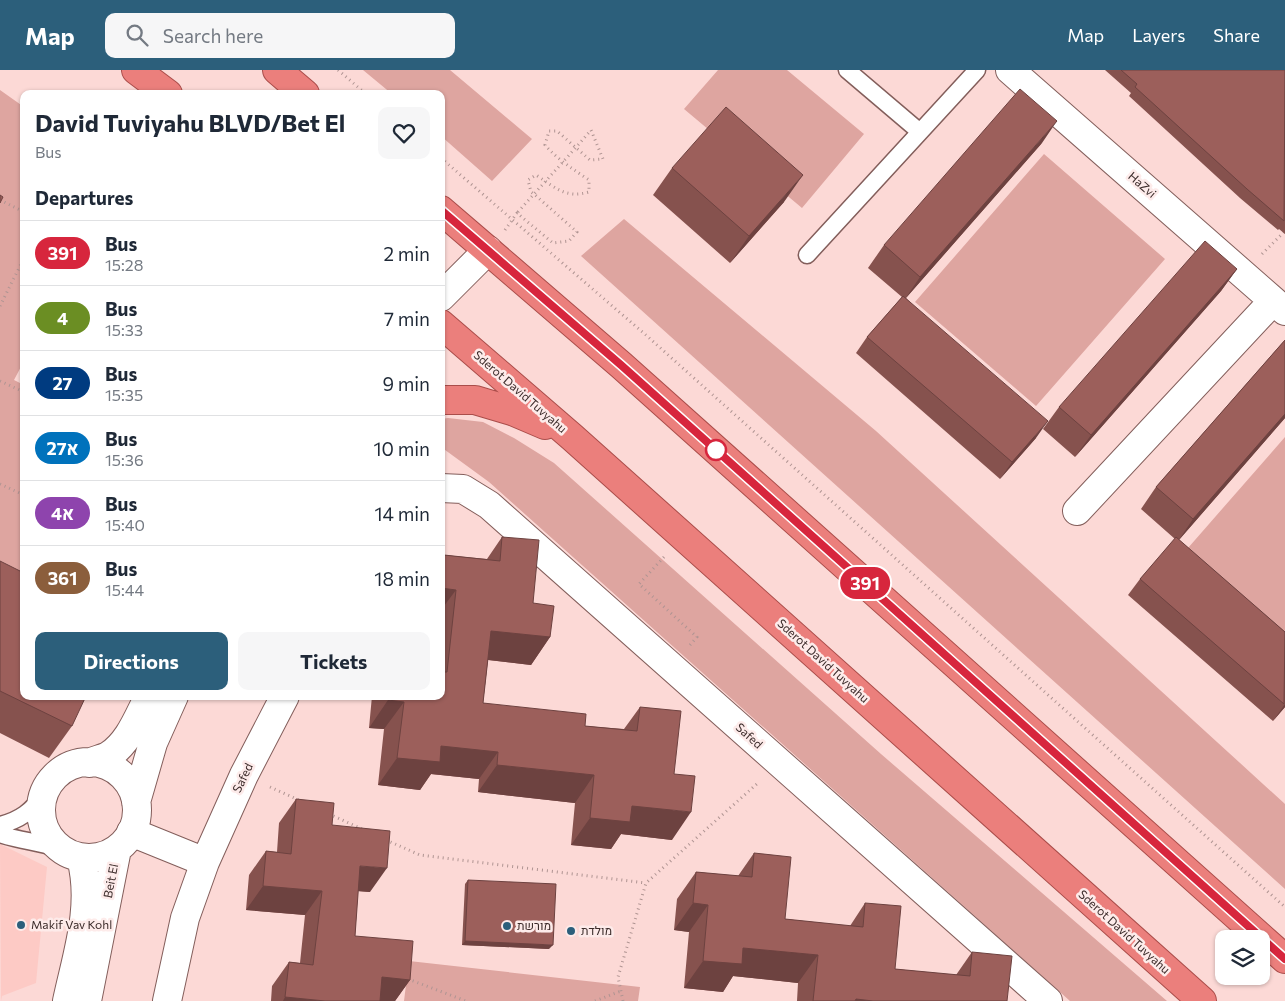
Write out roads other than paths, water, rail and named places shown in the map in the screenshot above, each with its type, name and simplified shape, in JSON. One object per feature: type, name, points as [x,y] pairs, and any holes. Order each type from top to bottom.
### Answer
[{"type":"highway","points":[[136,70],[163,90]]},
{"type":"highway","points":[[277,70],[300,90]]},
{"type":"highway","points":[[445,213],[628,371],[1285,959]]},
{"type":"highway","name":"Sderot David Tuvyahu","points":[[445,327],[572,437],[1202,1001]]},
{"type":"highway","points":[[445,400],[475,400],[512,411],[572,437]]},
{"type":"street","name":"HaZvi","points":[[1010,70],[1279,306],[1077,511]]},
{"type":"street","points":[[445,273],[488,250]]},
{"type":"street","points":[[445,293],[488,250]]},
{"type":"street","name":"Safed","points":[[445,488],[464,489],[489,504],[1048,1001]]},
{"type":"street","points":[[89,763],[107,756],[122,745],[146,700]]},
{"type":"street","points":[[136,802],[131,788],[123,776],[111,768],[96,763],[73,765],[60,772],[50,782],[43,795],[41,810],[43,826],[50,839],[71,853],[96,858],[124,841],[136,818],[136,802],[153,743],[172,700]]},
{"type":"street","name":"Safed","points":[[167,1001],[185,918],[205,862],[244,776],[283,700]]},
{"type":"street","points":[[124,841],[205,862]]},
{"type":"street","name":"Beit El","points":[[87,1001],[124,841]]},
{"type":"street","name":"Beit El","points":[[67,1001],[85,920],[87,884],[86,875],[71,853]]},
{"type":"lane","points":[[847,70],[920,132]]},
{"type":"lane","points":[[807,255],[977,70]]},
{"type":"lane","points":[[0,825],[28,813],[43,795]]},
{"type":"lane","points":[[0,834],[49,845],[71,853]]},
{"type":"place","name":"Makif Vav Kohl","points":[[21,925]]},
{"type":"place","name":"מורשת","points":[[507,926]]},
{"type":"place","name":"מולדת","points":[[571,931]]}]
